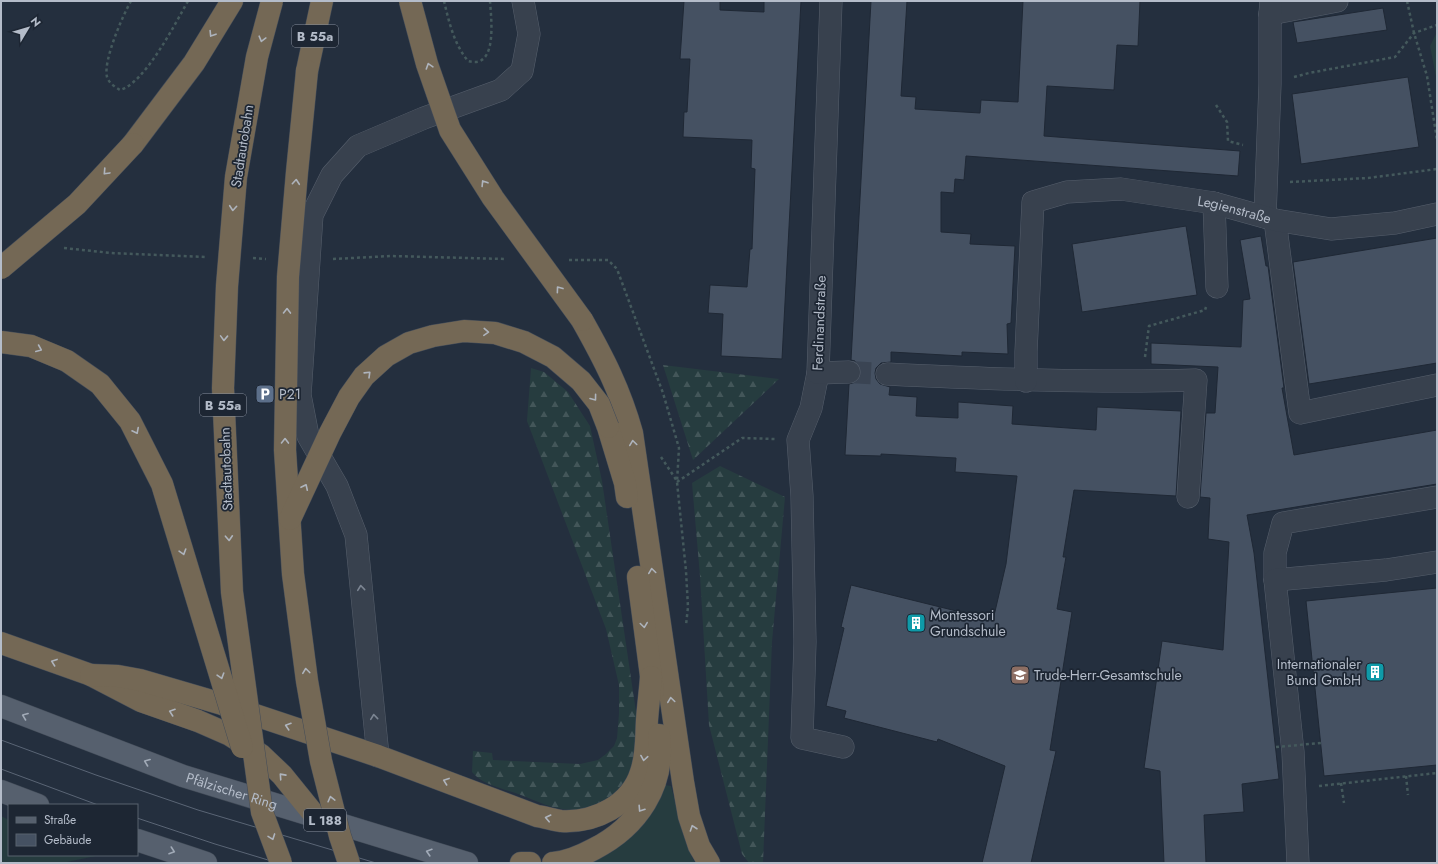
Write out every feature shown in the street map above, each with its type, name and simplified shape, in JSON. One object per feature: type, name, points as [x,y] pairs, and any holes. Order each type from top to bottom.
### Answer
[{"type":"highway","points":[[1,268],[77,204],[133,144],[194,63],[232,1]]},
{"type":"highway","name":"Stadtautobahn","points":[[272,1],[257,57],[236,177],[226,286],[222,388],[232,592],[262,812],[281,863]]},
{"type":"highway","name":"B 55a","points":[[322,1],[307,71],[288,277],[285,450],[293,574],[311,703],[321,761],[340,836],[349,863]]},
{"type":"highway","points":[[410,1],[428,64],[450,130],[493,198],[582,320],[603,356],[617,388],[632,433],[689,816],[699,846],[709,863]]},
{"type":"highway","points":[[289,522],[330,433],[349,397],[364,376],[386,356],[409,344],[433,336],[464,331],[495,333],[524,342],[553,357],[581,381],[599,404],[616,449],[625,483],[661,749],[659,769],[653,790],[639,812],[625,829],[605,843],[572,859],[554,863]]},
{"type":"highway","points":[[1,342],[31,346],[67,361],[100,384],[130,421],[162,484],[262,812]]},
{"type":"highway","points":[[1,644],[91,675],[141,701],[198,721],[230,735],[261,756],[282,775],[316,818]]},
{"type":"highway","points":[[91,675],[118,676],[140,680],[229,707],[378,756],[537,816],[560,821],[579,821],[594,817],[610,810],[623,802],[633,789],[641,773],[644,760],[651,677]]},
{"type":"highway","points":[[521,863],[530,863]]},
{"type":"main road","name":"Pfälzischer Ring","points":[[1,706],[183,776],[316,818],[467,863]]},
{"type":"main road","points":[[1,791],[35,804]]},
{"type":"main road","points":[[138,840],[206,863]]},
{"type":"street","points":[[378,756],[356,535],[337,486],[308,436],[300,395],[312,215],[332,175],[358,146],[424,118],[502,90],[522,71],[529,34],[524,1]]},
{"type":"street","name":"Ferdinandstraße","points":[[831,1],[818,373],[810,408],[798,440],[802,496],[805,642],[802,738],[843,748]]},
{"type":"street","points":[[1337,1],[1271,7],[1266,185],[1300,413],[1437,385]]},
{"type":"street","name":"Legienstraße","points":[[1026,381],[1033,202],[1067,192],[1121,189],[1214,203],[1270,218],[1331,229],[1396,223],[1437,214]]},
{"type":"street","points":[[1214,203],[1217,287]]},
{"type":"street","points":[[818,373],[849,372]]},
{"type":"street","points":[[887,374],[1026,381],[1142,382],[1196,380],[1188,497]]},
{"type":"street","points":[[1298,863],[1293,752],[1275,580],[1275,552],[1283,523],[1437,497]]},
{"type":"street","points":[[1275,580],[1386,570],[1437,562]]},
{"type":"path","points":[[131,1],[114,38],[106,68],[108,79],[113,86],[120,90],[131,84],[147,68],[188,1]]},
{"type":"path","points":[[444,1],[454,36],[461,53],[468,61],[477,62],[483,59],[490,49],[490,1]]},
{"type":"path","points":[[1407,1],[1414,33],[1427,76],[1437,140]]},
{"type":"path","points":[[1270,84],[1308,73],[1395,57],[1414,33],[1437,25]]},
{"type":"path","points":[[1216,105],[1227,122],[1228,141],[1243,144],[1244,150]]},
{"type":"path","points":[[1266,185],[1302,180],[1368,178],[1437,169]]},
{"type":"path","points":[[60,247],[111,253],[210,258]]},
{"type":"path","points":[[308,260],[391,256],[508,259]]},
{"type":"path","points":[[248,258],[270,259]]},
{"type":"path","points":[[562,260],[608,260],[617,269],[663,393],[679,448],[677,482],[742,438],[798,440]]},
{"type":"path","points":[[1142,382],[1149,326],[1205,310],[1217,287]]},
{"type":"path","points":[[1276,747],[1321,743]]},
{"type":"path","points":[[1295,788],[1437,773]]},
{"type":"path","points":[[1406,776],[1408,795]]},
{"type":"path","points":[[1342,783],[1344,803]]},
{"type":"green space","points":[[1437,32],[1437,82],[1430,46]]},
{"type":"green space","points":[[663,365],[779,379],[693,460]]},
{"type":"green space","points":[[531,368],[544,372],[568,392],[590,426],[602,481],[636,712],[638,736],[637,747],[635,757],[627,777],[615,793],[606,799],[590,807],[577,810],[557,808],[501,789],[482,780],[472,772],[473,751],[492,753],[493,760],[580,764],[598,760],[614,746],[617,738],[619,685],[606,629],[527,421]]},
{"type":"green space","points":[[720,466],[785,497],[772,642],[763,863],[749,863],[742,854],[709,725],[700,576],[692,483]]},
{"type":"green space","points":[[665,785],[671,786],[684,835],[695,863],[590,863]]},
{"type":"green space","points":[[1,816],[8,820],[8,856],[96,856],[62,863],[1,863]]},
{"type":"building","points":[[684,1],[720,1],[720,10],[764,12],[764,1],[801,1],[782,359],[721,356],[723,314],[708,313],[710,285],[747,287],[750,249],[752,249],[755,169],[751,168],[752,140],[683,137],[684,112],[687,112],[690,59],[680,59]]},
{"type":"building","points":[[871,1],[907,1],[901,96],[916,97],[915,109],[980,113],[981,100],[1018,102],[1023,1],[1140,1],[1138,46],[1117,45],[1114,90],[1047,86],[1044,136],[1240,151],[1238,176],[966,156],[964,180],[955,179],[954,193],[941,192],[941,232],[971,234],[970,244],[1015,246],[1011,323],[1007,324],[1008,354],[962,352],[962,356],[891,352],[891,362],[881,363],[876,368],[876,379],[880,384],[890,387],[889,395],[917,397],[916,416],[958,418],[958,402],[1013,406],[1012,424],[1096,430],[1097,407],[1181,411],[1176,496],[1074,490],[1063,557],[1066,557],[1057,609],[1072,612],[1050,750],[1056,751],[1031,863],[982,863],[1005,766],[938,739],[937,742],[844,718],[846,711],[826,706],[844,628],[841,627],[851,585],[993,620],[1006,564],[1017,476],[955,472],[956,458],[881,454],[881,456],[845,455],[849,384],[856,382],[860,378],[861,372],[859,365],[855,361],[851,360]]},
{"type":"building","points":[[1383,8],[1387,30],[1297,43],[1293,22]]},
{"type":"building","points":[[1408,77],[1419,147],[1301,164],[1292,94]]},
{"type":"building","points":[[1186,226],[1197,295],[1082,312],[1072,244]]},
{"type":"building","points":[[1261,236],[1266,266],[1268,266],[1284,388],[1282,388],[1294,455],[1437,430],[1437,484],[1247,515],[1254,553],[1279,779],[1242,784],[1244,812],[1204,815],[1206,863],[1164,863],[1160,771],[1144,768],[1162,641],[1223,650],[1229,542],[1208,539],[1210,498],[1200,497],[1206,413],[1215,413],[1218,367],[1151,364],[1151,343],[1241,347],[1243,300],[1250,299],[1240,240]]},
{"type":"building","points":[[1437,238],[1437,363],[1309,384],[1293,262]]},
{"type":"building","name":"Internationaler Bund GmbH","points":[[1437,588],[1437,765],[1324,776],[1306,601]]},
{"type":"tunnel","points":[[849,372],[887,374]]},
{"type":"tram line","points":[[1,740],[198,810],[376,863]]},
{"type":"tram line","points":[[1,769],[95,804]]},
{"type":"tram line","points":[[138,818],[278,863]]},
{"type":"place","name":"P21","points":[[265,394]]},
{"type":"place","name":"Montessori Grundschule","points":[[916,623]]},
{"type":"place","name":"Internationaler Bund GmbH","points":[[1375,672]]},
{"type":"place","name":"Trude-Herr-Gesamtschule","points":[[1020,675]]}]
